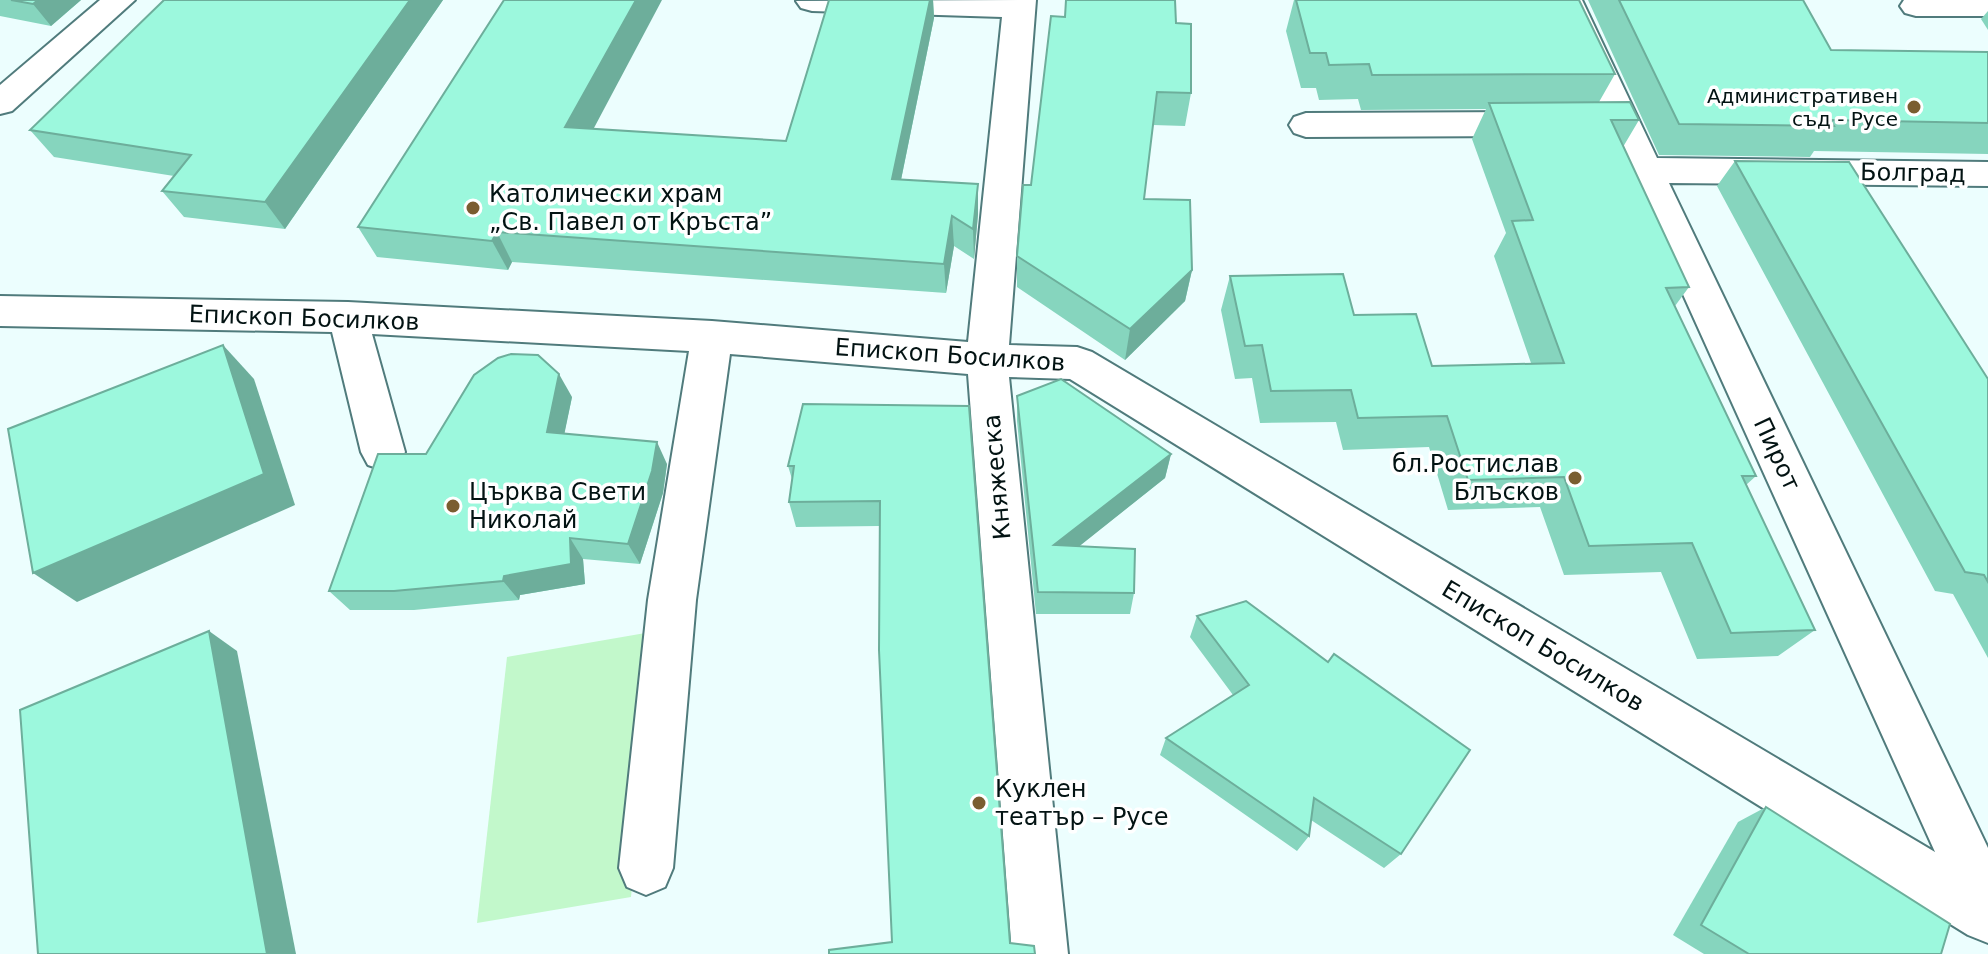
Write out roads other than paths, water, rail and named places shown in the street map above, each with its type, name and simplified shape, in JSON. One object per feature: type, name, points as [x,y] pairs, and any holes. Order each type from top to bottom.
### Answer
[{"type":"street","points":[[0,103],[119,0]]},
{"type":"street","name":"Пирот","points":[[1566,0],[1599,123],[1646,170],[1988,908]]},
{"type":"street","points":[[812,1],[1019,4]]},
{"type":"street","name":"Княжеска","points":[[1019,4],[987,360],[1040,954]]},
{"type":"street","points":[[1916,6],[1988,6]]},
{"type":"street","points":[[1306,125],[1599,123]]},
{"type":"street","name":"Болград","points":[[1646,170],[1988,174]]},
{"type":"street","name":"Епископ Босилков","points":[[0,311],[348,317],[712,337],[987,360],[1077,363],[1988,915]]},
{"type":"street","points":[[348,317],[383,452]]},
{"type":"street","points":[[646,868],[672,600],[712,337]]},
{"type":"place","name":"Административен съд - Русе","points":[[1914,107]]},
{"type":"place","name":"Католически храм „Св. Павел от Кръста”","points":[[473,208]]},
{"type":"place","name":"бл.Ростислав Блъсков","points":[[1575,478]]},
{"type":"place","name":"Църква Свети Николай","points":[[453,506]]},
{"type":"place","name":"Куклен театър – Русе","points":[[979,803]]}]
